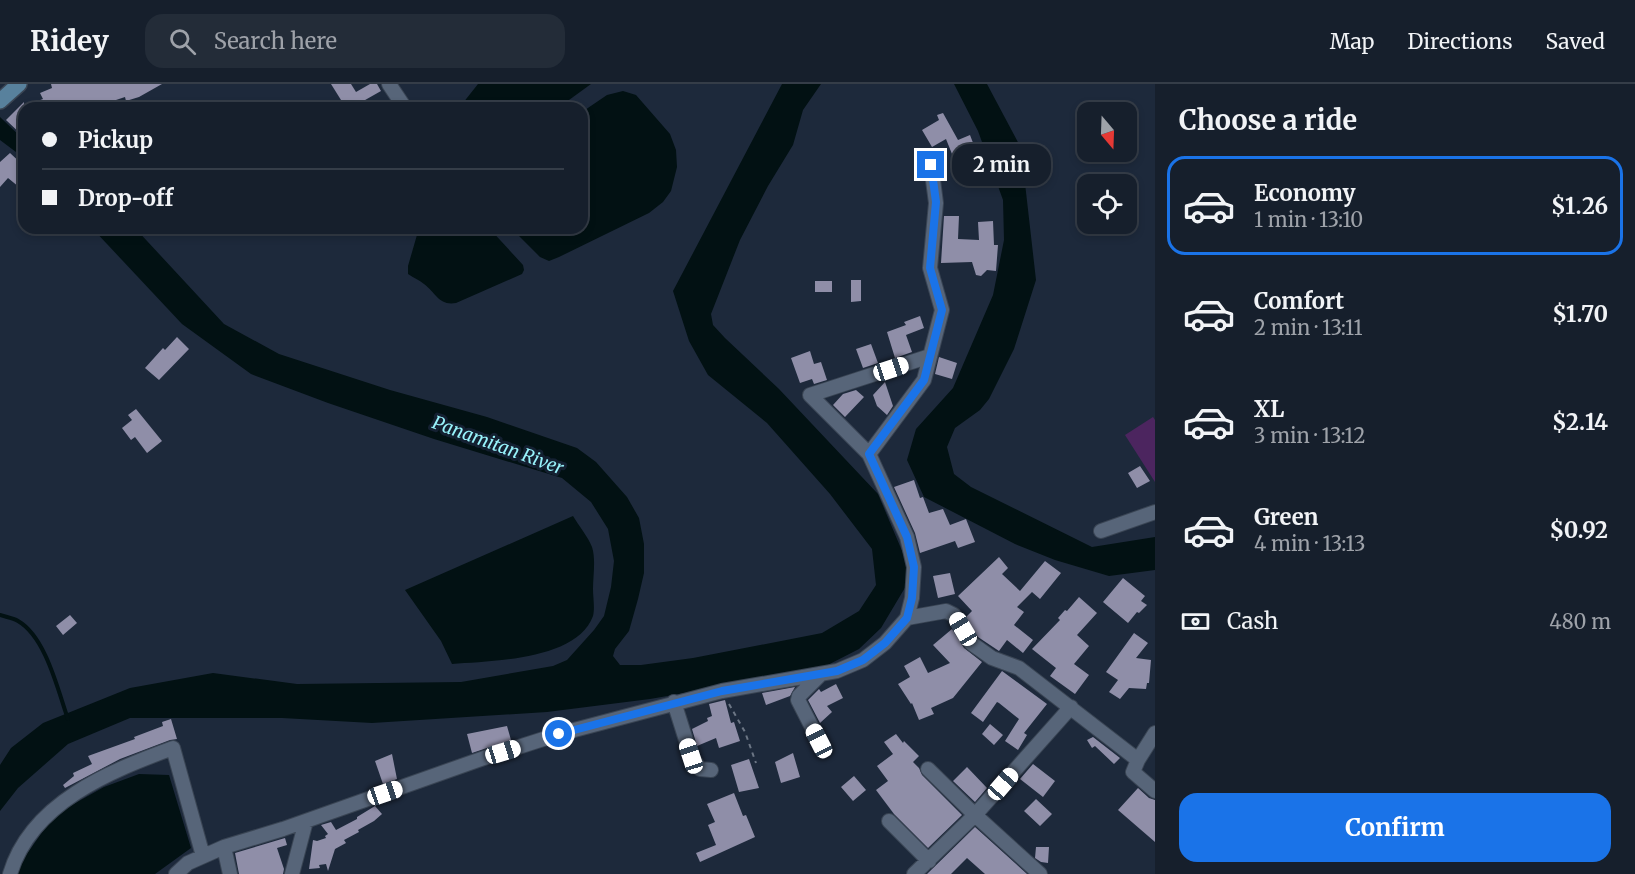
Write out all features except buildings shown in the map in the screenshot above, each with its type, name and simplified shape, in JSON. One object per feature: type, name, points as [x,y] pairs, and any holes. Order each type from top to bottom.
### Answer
[{"type":"main road","points":[[0,100],[19,84]]},
{"type":"street","points":[[389,84],[401,102]]},
{"type":"street","points":[[869,454],[924,380],[942,310],[930,268],[936,202],[931,165]]},
{"type":"street","points":[[176,874],[190,869],[203,856],[224,847],[306,821],[484,758],[674,702],[722,691],[820,675],[837,671],[863,660],[885,643],[907,618],[912,598],[914,567],[907,537],[869,454],[810,395],[930,356]]},
{"type":"street","points":[[1101,531],[1155,512]]},
{"type":"street","points":[[907,618],[946,611],[954,615],[971,643],[992,658],[1019,668],[1138,760]]},
{"type":"street","points":[[819,741],[798,700],[799,696],[820,675]]},
{"type":"street","points":[[674,702],[691,756],[700,768],[711,771]]},
{"type":"street","points":[[914,874],[975,815],[1071,706]]},
{"type":"street","points":[[1155,733],[1133,772],[1155,791]]},
{"type":"street","points":[[10,874],[23,842],[51,810],[132,763],[173,748],[203,856]]},
{"type":"street","points":[[928,769],[1040,874]]},
{"type":"street","points":[[292,874],[306,821]]},
{"type":"street","points":[[889,822],[929,861]]},
{"type":"street","points":[[224,847],[230,874]]},
{"type":"path","points":[[722,691],[745,732],[756,763]]},
{"type":"shaded area","points":[[1153,417],[1155,420],[1155,482],[1125,435]]},
{"type":"water","points":[[478,84],[591,84],[566,102],[464,102]]},
{"type":"water","name":"Panamitan River","points":[[782,84],[821,84],[803,110],[793,145],[768,186],[740,240],[711,314],[713,325],[725,338],[779,389],[878,494],[908,565],[906,586],[881,628],[859,649],[818,670],[650,699],[547,712],[372,723],[282,718],[130,718],[68,744],[18,788],[0,811],[0,765],[11,748],[43,723],[130,688],[213,673],[297,684],[461,682],[553,666],[567,660],[594,630],[604,616],[611,587],[614,561],[608,529],[591,502],[562,478],[434,439],[251,374],[182,324],[98,234],[141,234],[224,324],[279,354],[390,390],[487,417],[577,448],[596,462],[627,497],[639,518],[644,544],[644,573],[638,599],[629,631],[615,649],[613,656],[620,665],[641,665],[693,658],[822,633],[859,611],[876,585],[872,549],[830,494],[767,423],[708,375],[689,341],[673,291]]},
{"type":"water","points":[[954,84],[987,84],[1021,148],[1036,280],[1014,349],[989,399],[980,410],[955,428],[947,447],[954,474],[971,487],[1092,547],[1155,537],[1155,570],[1109,576],[1055,560],[1015,544],[924,497],[907,460],[916,429],[953,388],[993,295],[1004,240],[1003,200],[978,131]]},
{"type":"water","points":[[623,91],[636,95],[670,134],[676,150],[677,167],[671,191],[663,202],[649,213],[549,261],[540,257],[517,234],[588,234],[588,108],[607,95]]},
{"type":"water","points":[[0,117],[18,134],[18,154],[0,140]]},
{"type":"water","points":[[417,234],[495,234],[523,265],[524,270],[522,274],[456,303],[446,303],[408,274],[408,266]]},
{"type":"water","points":[[573,516],[590,543],[594,557],[594,613],[584,631],[570,642],[532,655],[452,664],[441,641],[405,590]]},
{"type":"water","points":[[139,774],[169,775],[191,848],[155,874],[13,874],[54,815],[104,787]]},
{"type":"waterway","points":[[0,615],[18,621],[36,639],[50,666],[68,719]]},
{"type":"route","points":[[559,734],[722,691],[837,671],[863,660],[885,643],[907,618],[912,598],[914,567],[907,537],[869,454],[924,380],[942,310],[930,268],[936,202],[931,165]]}]
